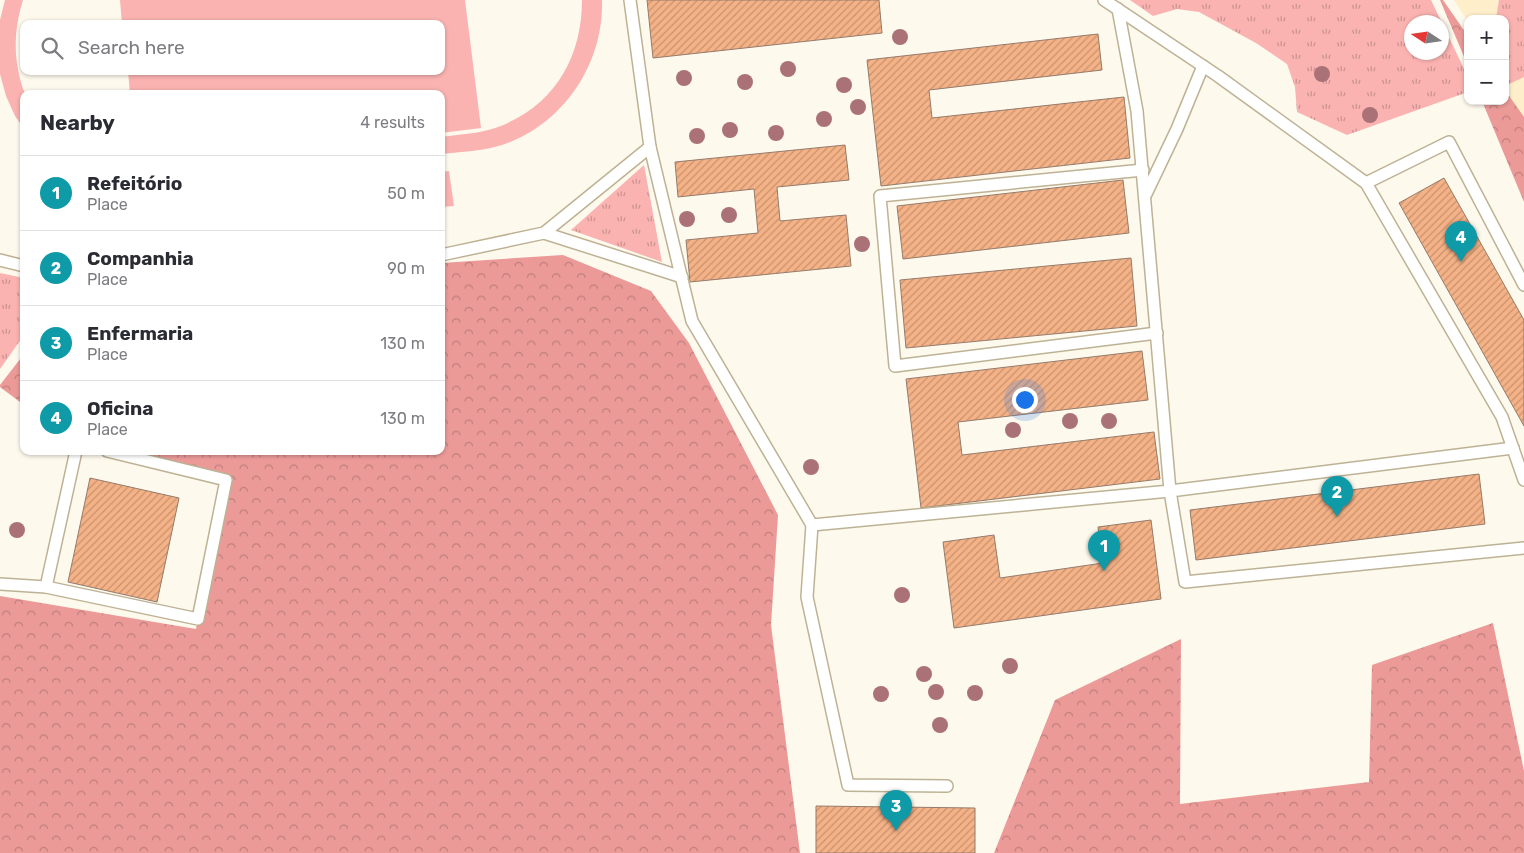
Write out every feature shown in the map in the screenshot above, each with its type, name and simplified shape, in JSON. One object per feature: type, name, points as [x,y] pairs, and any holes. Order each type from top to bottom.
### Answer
[{"type":"lane","points":[[630,0],[650,147],[692,321],[812,525],[807,597],[848,785],[947,786]]},
{"type":"lane","points":[[1104,0],[1203,66],[1366,183],[1502,417],[1524,480]]},
{"type":"lane","points":[[1118,9],[1137,111],[1170,491],[1185,582],[1524,548]]},
{"type":"lane","points":[[1145,196],[1177,129],[1203,66]]},
{"type":"lane","points":[[1366,183],[1448,142],[1524,285]]},
{"type":"lane","points":[[445,254],[544,233],[650,147]]},
{"type":"lane","points":[[1143,170],[880,196],[895,366],[1157,333]]},
{"type":"lane","points":[[544,233],[682,276]]},
{"type":"lane","points":[[0,260],[20,265]]},
{"type":"lane","points":[[812,525],[1170,491],[1513,448]]},
{"type":"lane","points":[[46,587],[75,455]]},
{"type":"lane","points":[[0,584],[46,587],[198,619],[226,480],[123,455]]},
{"type":"shaded area","points":[[1454,0],[1524,0],[1524,129],[1508,105],[1509,15],[1464,15]]},
{"type":"green space","points":[[5,0],[23,0],[16,35],[16,59],[24,90],[20,90],[20,123],[6,96],[0,74],[0,20]]},
{"type":"green space","points":[[120,0],[465,0],[481,128],[445,132],[445,90],[130,90],[128,75],[445,75],[445,20],[122,20]]},
{"type":"green space","points":[[582,0],[602,0],[601,24],[596,47],[576,89],[561,107],[544,123],[524,136],[502,145],[479,150],[445,154],[445,136],[498,127],[518,118],[549,93],[561,77],[570,60],[577,41],[581,21]]},
{"type":"green space","points":[[1130,0],[1431,0],[1438,15],[1404,15],[1404,60],[1449,60],[1449,38],[1464,69],[1464,93],[1347,135],[1297,112],[1295,87],[1287,64],[1256,43],[1199,12],[1177,9],[1153,16]]},
{"type":"green space","points":[[1440,0],[1443,0],[1464,30],[1464,57],[1449,21],[1449,15],[1446,15]]},
{"type":"green space","points":[[1499,0],[1524,0],[1524,77],[1509,84],[1509,15],[1497,15]]},
{"type":"green space","points":[[1509,96],[1524,117],[1524,202],[1484,105],[1509,105]]},
{"type":"green space","points":[[644,165],[662,262],[571,230]]},
{"type":"green space","points":[[449,171],[454,206],[445,207],[445,172]]},
{"type":"green space","points":[[563,255],[651,291],[689,343],[778,515],[771,625],[800,853],[0,853],[0,596],[196,629],[226,481],[123,455],[445,455],[445,263]]},
{"type":"green space","points":[[0,273],[20,277],[20,341],[0,369]]},
{"type":"green space","points":[[20,359],[20,402],[0,387]]},
{"type":"green space","points":[[1493,623],[1524,771],[1524,853],[994,853],[1055,700],[1181,639],[1180,804],[1369,782],[1372,665]]},
{"type":"building","points":[[647,0],[879,0],[882,33],[653,58]]},
{"type":"building","points":[[1098,34],[1102,70],[929,90],[932,118],[1124,97],[1130,158],[881,186],[867,60]]},
{"type":"building","points":[[845,145],[849,180],[777,187],[780,221],[846,215],[851,266],[690,282],[686,240],[758,233],[754,189],[678,197],[675,162]]},
{"type":"building","points":[[1444,178],[1524,320],[1524,426],[1399,203]]},
{"type":"building","points":[[1123,180],[1129,233],[903,259],[897,206]]},
{"type":"building","points":[[1131,258],[1137,326],[906,348],[900,280]]},
{"type":"building","points":[[1142,351],[1148,400],[958,422],[962,455],[1154,432],[1160,479],[921,508],[906,379]]},
{"type":"building","points":[[1479,474],[1485,524],[1196,560],[1190,510]]},
{"type":"building","points":[[90,478],[179,498],[157,602],[68,582]]},
{"type":"building","points":[[1151,520],[1161,599],[954,628],[943,542],[994,535],[1000,578],[1103,563],[1098,527]]},
{"type":"building","points":[[816,806],[975,808],[975,853],[816,853]]},
{"type":"place","name":"Oficina","points":[[1461,262]]},
{"type":"place","name":"Companhia","points":[[1337,517]]},
{"type":"place","name":"Refeitório","points":[[1104,571]]},
{"type":"place","name":"Enfermaria","points":[[896,831]]}]
